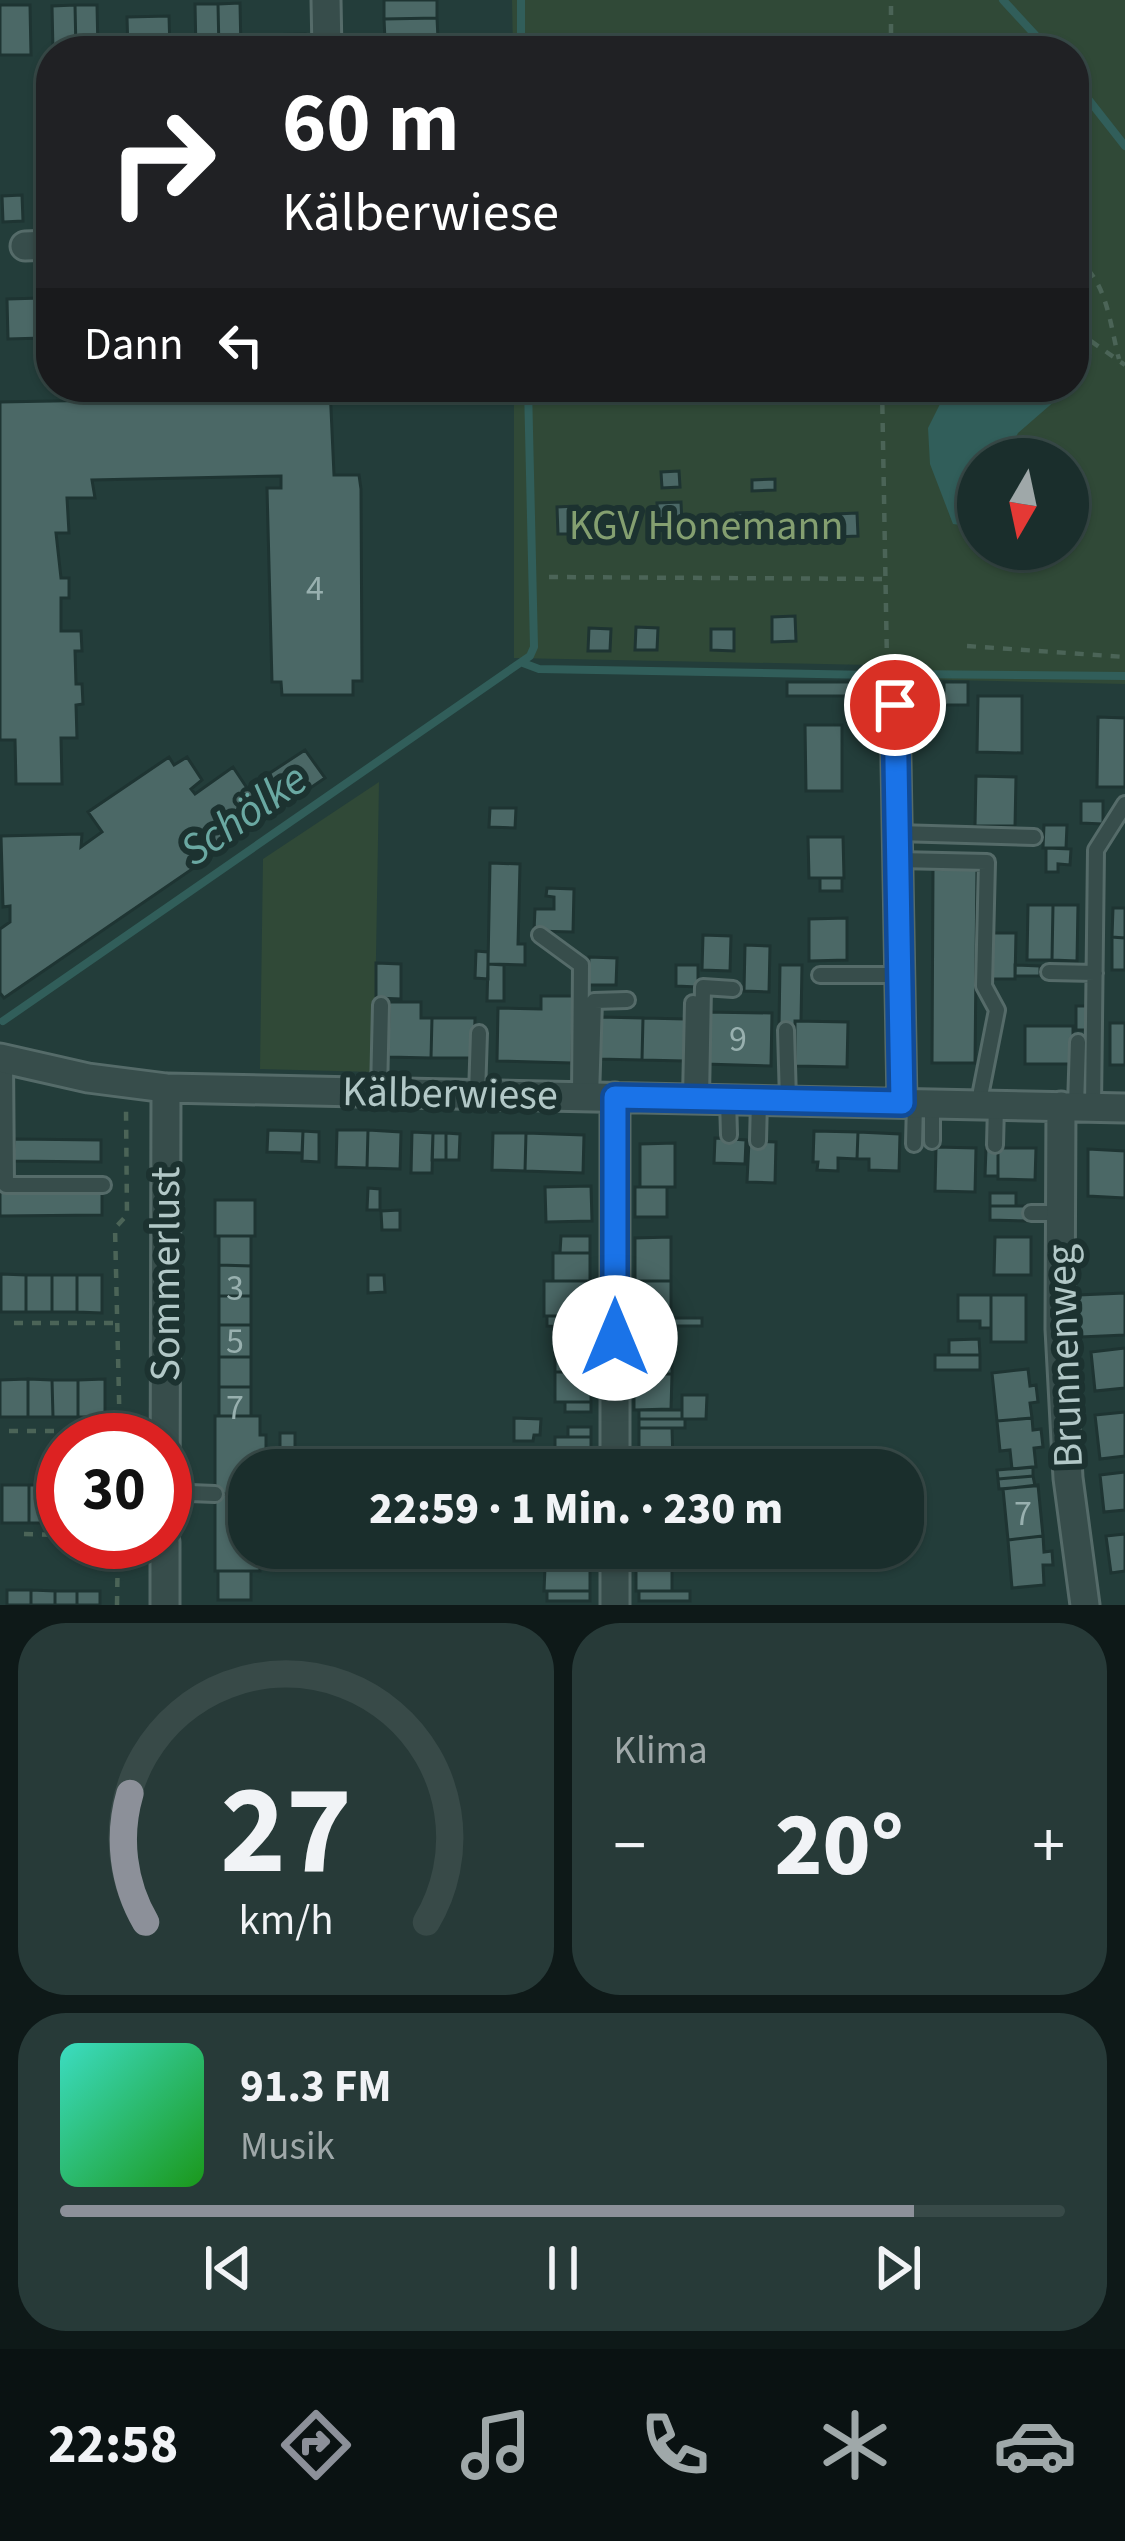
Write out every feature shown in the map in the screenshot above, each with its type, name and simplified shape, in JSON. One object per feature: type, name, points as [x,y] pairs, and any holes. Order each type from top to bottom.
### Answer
[{"type":"street","points":[[326,0],[327,36]]},
{"type":"street","points":[[892,698],[900,975],[916,1103]]},
{"type":"street","name":"Kälberwiese","points":[[3,1059],[166,1088],[1125,1108]]},
{"type":"street","name":"Sommerlust","points":[[165,1413],[166,1088]]},
{"type":"street","points":[[595,1097],[614,1449]]},
{"type":"street","name":"Brunnenweg","points":[[1077,1107],[1061,1213],[1060,1329],[1067,1456],[1085,1605]]},
{"type":"street","name":"Sommerlust","points":[[165,1569],[165,1605]]},
{"type":"street","points":[[615,1569],[615,1605]]},
{"type":"lane","points":[[892,698],[938,699]]},
{"type":"lane","points":[[1077,1107],[1095,973],[1096,850],[1125,804]]},
{"type":"lane","points":[[898,847],[1034,837]]},
{"type":"lane","points":[[898,847],[987,862],[984,986],[997,1010],[981,1091],[989,1105],[995,1144]]},
{"type":"lane","points":[[540,934],[581,964],[595,1097]]},
{"type":"lane","points":[[1049,972],[1095,973]]},
{"type":"lane","points":[[820,975],[900,975]]},
{"type":"lane","points":[[707,1099],[703,987],[734,989]]},
{"type":"lane","points":[[595,1097],[594,1001],[627,1000]]},
{"type":"lane","points":[[693,1003],[707,1099],[729,1135]]},
{"type":"lane","points":[[379,1093],[381,1005]]},
{"type":"lane","points":[[758,1141],[774,1100],[786,1030]]},
{"type":"lane","points":[[477,1094],[479,1033]]},
{"type":"lane","points":[[1077,1107],[1078,1042]]},
{"type":"lane","points":[[3,1059],[6,1185],[103,1185]]},
{"type":"lane","points":[[916,1103],[932,1141]]},
{"type":"lane","points":[[914,1144],[916,1103]]},
{"type":"lane","points":[[1031,1213],[1061,1213]]},
{"type":"lane","points":[[192,1493],[215,1494]]},
{"type":"path","points":[[891,0],[891,36]]},
{"type":"path","points":[[1089,268],[1122,362]]},
{"type":"path","points":[[1089,340],[1122,362]]},
{"type":"path","points":[[883,402],[892,698]]},
{"type":"path","points":[[549,577],[885,579]]},
{"type":"path","points":[[967,646],[1125,657]]},
{"type":"path","points":[[120,1413],[115,1228],[128,1215],[129,1119],[124,1102]]},
{"type":"path","points":[[14,1323],[118,1323]]},
{"type":"path","points":[[9,1431],[36,1431]]},
{"type":"path","points":[[24,1534],[36,1534]]},
{"type":"path","points":[[117,1605],[118,1569]]},
{"type":"green space","name":"KGV Honemann","points":[[512,0],[1125,0],[1125,684],[908,679],[872,665],[514,658],[514,402],[1089,402],[1089,36],[513,36]]},
{"type":"green space","points":[[379,782],[374,1072],[260,1069],[263,859]]},
{"type":"water","points":[[941,402],[1054,402],[1016,438],[957,438],[957,525],[930,464],[928,428]]},
{"type":"building","points":[[384,0],[437,0],[437,18],[384,19]]},
{"type":"building","points":[[240,3],[241,36],[219,36],[218,4]]},
{"type":"building","points":[[195,4],[218,4],[219,36],[196,36]]},
{"type":"building","points":[[0,5],[30,5],[31,55],[0,55]]},
{"type":"building","points":[[75,5],[76,36],[53,36],[52,6]]},
{"type":"building","points":[[75,5],[97,5],[98,36],[76,36]]},
{"type":"building","points":[[169,16],[170,36],[128,36],[127,17]]},
{"type":"building","points":[[437,18],[438,36],[385,36],[384,19]]},
{"type":"building","points":[[22,195],[23,221],[3,222],[2,196]]},
{"type":"building","points":[[36,298],[36,338],[8,339],[7,299]]},
{"type":"building","points":[[0,402],[331,402],[334,475],[359,475],[361,489],[362,681],[353,681],[353,695],[282,695],[281,682],[272,682],[267,488],[281,488],[281,476],[92,480],[95,498],[67,498],[69,533],[56,533],[61,578],[69,578],[69,598],[61,598],[61,631],[81,631],[82,651],[75,651],[76,684],[82,684],[83,704],[76,705],[77,738],[61,738],[62,784],[16,784],[15,740],[0,740]]},
{"type":"building","points":[[679,471],[680,487],[662,488],[661,472]]},
{"type":"building","points":[[775,479],[775,490],[752,491],[752,480]]},
{"type":"building","points":[[681,502],[682,524],[658,526],[657,503]]},
{"type":"building","points":[[577,506],[578,534],[558,534],[557,507]]},
{"type":"building","points":[[763,512],[764,533],[737,534],[736,513]]},
{"type":"building","points":[[857,513],[858,536],[836,537],[836,514]]},
{"type":"building","points":[[795,616],[796,641],[772,642],[772,617]]},
{"type":"building","points":[[636,627],[658,628],[657,650],[635,650]]},
{"type":"building","points":[[589,628],[611,629],[610,651],[588,651]]},
{"type":"building","points":[[711,629],[734,629],[734,651],[711,650]]},
{"type":"building","points":[[787,682],[870,682],[870,696],[787,696]]},
{"type":"building","points":[[944,682],[968,682],[968,705],[944,705]]},
{"type":"building","points":[[978,696],[1022,696],[1022,753],[977,752]]},
{"type":"building","points":[[1098,717],[1125,718],[1125,787],[1097,787]]},
{"type":"building","points":[[805,725],[842,725],[842,791],[806,791]]},
{"type":"building","points":[[305,750],[325,778],[4,998],[0,993],[0,929],[10,922],[10,906],[3,907],[1,836],[82,834],[81,847],[102,832],[88,812],[169,757],[174,765],[187,757],[202,780],[191,789],[195,794],[233,767],[247,788]]},
{"type":"building","points":[[976,776],[1016,777],[1015,826],[975,826]]},
{"type":"building","points":[[1081,801],[1103,801],[1103,824],[1081,823]]},
{"type":"building","points":[[490,808],[516,808],[515,828],[489,827]]},
{"type":"building","points":[[1044,825],[1067,825],[1066,848],[1043,848]]},
{"type":"building","points":[[808,837],[843,837],[844,878],[809,878]]},
{"type":"building","points":[[1046,848],[1071,849],[1070,865],[1058,864],[1058,872],[1046,872]]},
{"type":"building","points":[[490,863],[520,864],[518,944],[525,944],[525,965],[488,964]]},
{"type":"building","points":[[933,869],[977,869],[975,1063],[932,1063]]},
{"type":"building","points":[[820,878],[842,878],[842,891],[820,891]]},
{"type":"building","points":[[547,888],[574,889],[573,932],[534,931],[535,909],[554,909],[554,897],[546,896]]},
{"type":"building","points":[[1028,905],[1053,905],[1052,960],[1027,960]]},
{"type":"building","points":[[1053,905],[1078,905],[1077,961],[1052,960]]},
{"type":"building","points":[[1113,908],[1125,908],[1125,938],[1112,937]]},
{"type":"building","points":[[847,918],[847,960],[809,961],[809,919]]},
{"type":"building","points":[[991,933],[1016,933],[1015,979],[990,979]]},
{"type":"building","points":[[703,935],[731,936],[730,971],[702,970]]},
{"type":"building","points":[[1112,937],[1125,938],[1125,970],[1112,970]]},
{"type":"building","points":[[745,945],[770,946],[769,992],[744,991]]},
{"type":"building","points":[[476,951],[488,952],[488,979],[475,978]]},
{"type":"building","points":[[589,957],[617,958],[616,985],[588,985]]},
{"type":"building","points":[[376,963],[401,964],[401,999],[376,998]]},
{"type":"building","points":[[488,964],[504,965],[504,1001],[487,1001]]},
{"type":"building","points":[[676,965],[698,965],[698,987],[676,986]]},
{"type":"building","points":[[780,965],[802,965],[801,1021],[795,1021],[795,1027],[779,1027]]},
{"type":"building","points":[[1015,965],[1040,966],[1040,976],[1015,976]]},
{"type":"building","points":[[541,996],[573,996],[572,1063],[497,1061],[498,1008],[541,1009]]},
{"type":"building","points":[[389,1002],[421,1002],[421,1018],[432,1018],[431,1058],[388,1057]]},
{"type":"building","points":[[1076,1006],[1087,1006],[1087,1030],[1076,1030]]},
{"type":"building","points":[[705,1012],[772,1013],[771,1066],[704,1064]]},
{"type":"building","points":[[599,1017],[643,1018],[642,1060],[598,1059]]},
{"type":"building","points":[[432,1018],[475,1018],[474,1058],[431,1058]]},
{"type":"building","points":[[643,1018],[686,1019],[685,1061],[642,1060]]},
{"type":"building","points":[[795,1021],[848,1022],[847,1067],[795,1066]]},
{"type":"building","points":[[1110,1023],[1125,1023],[1125,1065],[1110,1065]]},
{"type":"building","points":[[1025,1026],[1073,1026],[1073,1064],[1025,1064]]},
{"type":"building","points":[[268,1130],[303,1131],[302,1153],[267,1152]]},
{"type":"building","points":[[337,1130],[368,1130],[367,1168],[336,1167]]},
{"type":"building","points":[[368,1130],[401,1132],[400,1169],[367,1168]]},
{"type":"building","points":[[303,1131],[319,1132],[319,1162],[302,1161]]},
{"type":"building","points":[[814,1131],[858,1132],[857,1159],[838,1158],[838,1171],[817,1170]]},
{"type":"building","points":[[412,1132],[433,1133],[432,1173],[411,1173]]},
{"type":"building","points":[[858,1132],[900,1134],[899,1171],[869,1170],[869,1159],[857,1159]]},
{"type":"building","points":[[433,1133],[446,1133],[446,1160],[432,1160]]},
{"type":"building","points":[[446,1133],[460,1134],[459,1160],[446,1160]]},
{"type":"building","points":[[493,1133],[526,1133],[525,1171],[492,1170]]},
{"type":"building","points":[[526,1133],[584,1135],[583,1173],[525,1171]]},
{"type":"building","points":[[715,1138],[746,1140],[745,1164],[714,1163]]},
{"type":"building","points":[[14,1139],[101,1140],[101,1162],[13,1161]]},
{"type":"building","points":[[749,1141],[776,1142],[775,1183],[747,1182]]},
{"type":"building","points":[[675,1143],[675,1187],[640,1187],[640,1144]]},
{"type":"building","points":[[936,1147],[976,1148],[975,1192],[935,1191]]},
{"type":"building","points":[[986,1148],[998,1148],[998,1176],[985,1176]]},
{"type":"building","points":[[998,1148],[1036,1148],[1035,1180],[998,1179]]},
{"type":"building","points":[[1088,1149],[1125,1151],[1125,1198],[1088,1196]]},
{"type":"building","points":[[591,1186],[592,1221],[546,1222],[545,1187]]},
{"type":"building","points":[[635,1187],[667,1187],[667,1217],[635,1217]]},
{"type":"building","points":[[368,1188],[380,1189],[380,1210],[367,1210]]},
{"type":"building","points":[[0,1192],[102,1192],[102,1215],[0,1216]]},
{"type":"building","points":[[990,1193],[1016,1193],[1016,1206],[990,1206]]},
{"type":"building","points":[[215,1200],[255,1200],[255,1236],[215,1236]]},
{"type":"building","points":[[990,1206],[1029,1206],[1029,1221],[990,1220]]},
{"type":"building","points":[[400,1210],[400,1230],[382,1230],[381,1211]]},
{"type":"building","points":[[219,1236],[251,1236],[251,1266],[219,1265]]},
{"type":"building","points":[[561,1236],[590,1236],[590,1253],[560,1253]]},
{"type":"building","points":[[671,1237],[671,1281],[635,1281],[635,1238]]},
{"type":"building","points":[[995,1237],[1031,1237],[1031,1275],[994,1275]]},
{"type":"building","points":[[553,1253],[590,1253],[590,1281],[553,1281]]},
{"type":"building","points":[[219,1265],[251,1266],[251,1296],[219,1296]]},
{"type":"building","points":[[1,1274],[26,1275],[26,1312],[1,1312]]},
{"type":"building","points":[[26,1275],[52,1275],[52,1312],[26,1312]]},
{"type":"building","points":[[52,1275],[77,1275],[77,1312],[52,1312]]},
{"type":"building","points":[[77,1275],[102,1275],[102,1313],[77,1312]]},
{"type":"building","points":[[368,1275],[384,1275],[385,1292],[368,1293]]},
{"type":"building","points":[[544,1281],[590,1281],[590,1316],[544,1316]]},
{"type":"building","points":[[635,1281],[671,1281],[671,1318],[635,1318]]},
{"type":"building","points":[[1125,1293],[1125,1335],[1080,1337],[1078,1295]]},
{"type":"building","points":[[958,1295],[991,1295],[991,1328],[980,1328],[980,1321],[958,1321]]},
{"type":"building","points":[[991,1295],[1026,1295],[1026,1342],[991,1342]]},
{"type":"building","points":[[219,1296],[251,1296],[251,1325],[219,1325]]},
{"type":"building","points":[[547,1316],[590,1316],[590,1327],[547,1326]]},
{"type":"building","points":[[638,1318],[702,1318],[702,1326],[638,1326]]},
{"type":"building","points":[[219,1325],[251,1325],[251,1357],[219,1357]]},
{"type":"building","points":[[634,1333],[672,1334],[672,1374],[634,1374]]},
{"type":"building","points":[[979,1339],[980,1355],[949,1355],[949,1340]]},
{"type":"building","points":[[555,1343],[591,1343],[591,1372],[555,1372]]},
{"type":"building","points":[[1125,1348],[1125,1388],[1095,1391],[1091,1352]]},
{"type":"building","points":[[935,1355],[980,1355],[980,1370],[935,1370]]},
{"type":"building","points":[[219,1357],[251,1357],[251,1387],[219,1387]]},
{"type":"building","points":[[1028,1369],[1038,1402],[1030,1403],[1032,1418],[997,1421],[992,1373]]},
{"type":"building","points":[[555,1372],[591,1372],[591,1402],[555,1402]]},
{"type":"building","points":[[634,1374],[672,1374],[671,1409],[634,1410]]},
{"type":"building","points":[[28,1379],[52,1380],[53,1413],[28,1417]]},
{"type":"building","points":[[28,1379],[28,1417],[0,1417],[0,1380]]},
{"type":"building","points":[[105,1379],[105,1413],[78,1413],[78,1380]]},
{"type":"building","points":[[52,1380],[78,1380],[78,1413],[53,1413]]},
{"type":"building","points":[[219,1387],[251,1387],[251,1416],[219,1416]]},
{"type":"building","points":[[682,1395],[707,1395],[706,1419],[682,1419]]},
{"type":"building","points":[[565,1402],[591,1402],[591,1412],[565,1412]]},
{"type":"building","points":[[639,1410],[682,1410],[682,1419],[639,1419]]},
{"type":"building","points":[[1125,1412],[1125,1456],[1100,1459],[1095,1415]]},
{"type":"building","points":[[215,1416],[260,1416],[266,1449],[228,1449],[228,1494],[215,1494]]},
{"type":"building","points":[[514,1418],[541,1419],[540,1435],[534,1435],[533,1441],[514,1441]]},
{"type":"building","points":[[1032,1418],[1033,1430],[1041,1429],[1043,1447],[1034,1448],[1036,1467],[1012,1469],[1010,1450],[1000,1451],[997,1421]]},
{"type":"building","points":[[639,1419],[685,1419],[685,1428],[639,1428]]},
{"type":"building","points":[[568,1427],[591,1427],[591,1437],[568,1437]]},
{"type":"building","points":[[639,1428],[672,1428],[673,1449],[639,1449]]},
{"type":"building","points":[[280,1433],[295,1433],[295,1449],[280,1449]]},
{"type":"building","points":[[555,1437],[591,1437],[591,1449],[555,1449]]},
{"type":"building","points":[[1033,1467],[1033,1476],[998,1479],[997,1470]]},
{"type":"building","points":[[1125,1472],[1125,1510],[1104,1512],[1100,1475]]},
{"type":"building","points":[[1033,1476],[1035,1486],[999,1489],[998,1479]]},
{"type":"building","points":[[2,1485],[29,1485],[29,1523],[2,1523]]},
{"type":"building","points":[[29,1485],[36,1485],[36,1523],[29,1523]]},
{"type":"building","points":[[1038,1485],[1043,1536],[1008,1540],[1003,1489]]},
{"type":"building","points":[[215,1494],[228,1494],[228,1569],[260,1571],[215,1571]]},
{"type":"building","points":[[1125,1534],[1125,1571],[1111,1573],[1106,1536]]},
{"type":"building","points":[[1043,1536],[1044,1552],[1052,1551],[1053,1565],[1043,1565],[1044,1585],[1012,1588],[1008,1540]]},
{"type":"building","points":[[545,1569],[590,1569],[590,1591],[544,1591]]},
{"type":"building","points":[[636,1569],[672,1569],[672,1591],[636,1591]]},
{"type":"building","points":[[218,1571],[251,1571],[251,1600],[218,1600]]},
{"type":"building","points":[[7,1590],[31,1590],[31,1605],[7,1605]]},
{"type":"building","points":[[31,1590],[55,1591],[55,1605],[31,1605]]},
{"type":"building","points":[[55,1591],[77,1591],[77,1605],[55,1605]]},
{"type":"building","points":[[77,1591],[100,1591],[100,1605],[77,1605]]},
{"type":"building","points":[[547,1591],[590,1591],[590,1601],[547,1601]]},
{"type":"building","points":[[639,1591],[690,1591],[690,1601],[639,1601]]},
{"type":"waterway","points":[[521,0],[521,36]]},
{"type":"waterway","points":[[1003,0],[1036,36]]},
{"type":"waterway","points":[[1089,100],[1125,146]]},
{"type":"waterway","name":"Schölke","points":[[3,1021],[530,656],[534,647],[528,402]]},
{"type":"waterway","points":[[523,663],[539,669],[873,675]]},
{"type":"waterway","points":[[902,674],[1125,676]]},
{"type":"route","points":[[615,1338],[615,1097],[902,1103],[895,705]]}]
